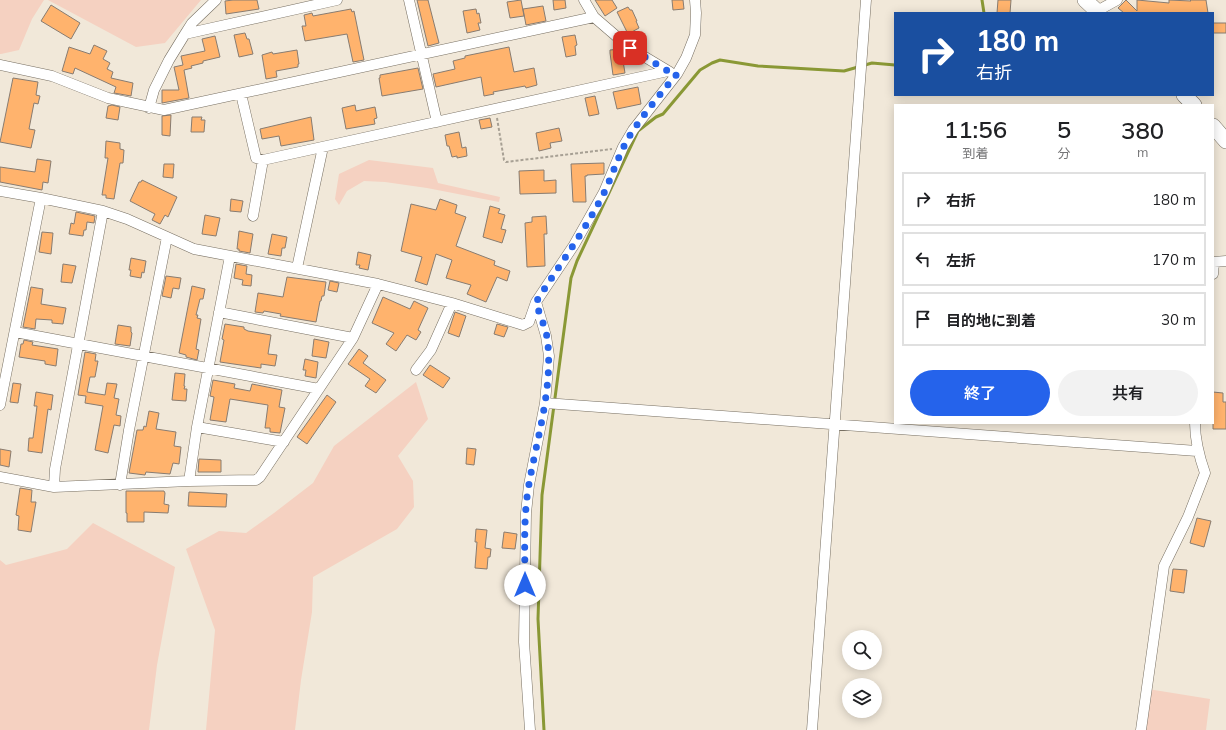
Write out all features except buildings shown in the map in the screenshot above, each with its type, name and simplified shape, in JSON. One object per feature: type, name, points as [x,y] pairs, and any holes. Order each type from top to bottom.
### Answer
[{"type":"highway","points":[[1085,0],[1098,12]]},
{"type":"highway","points":[[1185,96],[1193,104]]},
{"type":"highway","points":[[1214,127],[1226,141]]},
{"type":"street","points":[[149,108],[154,90],[169,60],[185,34],[192,23],[216,0]]},
{"type":"street","points":[[185,34],[337,0]]},
{"type":"street","points":[[409,0],[437,122]]},
{"type":"street","points":[[584,0],[594,17],[630,48],[672,72]]},
{"type":"street","points":[[0,191],[103,211],[127,219],[194,248],[378,284],[452,303],[523,325],[529,322],[536,302],[586,225],[604,192],[623,147],[633,130],[672,72],[686,58],[695,35],[695,0]]},
{"type":"street","points":[[812,730],[866,0]]},
{"type":"street","points":[[1098,12],[1117,0]]},
{"type":"street","points":[[0,65],[52,76],[108,98],[164,110],[594,17]]},
{"type":"street","points":[[241,94],[256,158],[263,160],[672,72]]},
{"type":"street","points":[[297,268],[323,147]]},
{"type":"street","points":[[253,216],[263,160]]},
{"type":"street","points":[[0,405],[40,198]]},
{"type":"street","points":[[54,487],[55,469],[103,211]]},
{"type":"street","points":[[120,485],[143,356],[167,237]]},
{"type":"street","points":[[188,481],[230,256]]},
{"type":"street","points":[[1214,262],[1226,261]]},
{"type":"street","points":[[0,478],[54,487],[188,481],[256,480],[260,477],[284,442],[352,338],[378,284]]},
{"type":"street","points":[[530,730],[524,642],[526,513],[529,485],[545,404],[549,356],[546,336],[536,302]]},
{"type":"street","points":[[416,370],[431,350],[452,303]]},
{"type":"street","points":[[219,312],[352,338]]},
{"type":"street","points":[[15,332],[319,389]]},
{"type":"street","points":[[545,404],[1198,451]]},
{"type":"street","points":[[1141,730],[1164,566],[1188,517],[1205,473],[1195,437],[1195,424]]},
{"type":"street","points":[[197,427],[284,442]]},
{"type":"path","points":[[495,109],[504,160],[506,162],[623,147]]},
{"type":"shaded area","points":[[0,0],[44,0],[32,19],[19,50],[1,54],[0,54]]},
{"type":"shaded area","points":[[48,0],[201,0],[165,43],[136,47]]},
{"type":"shaded area","points":[[369,160],[433,168],[438,183],[500,197],[499,202],[427,188],[385,182],[364,181],[347,191],[339,205],[335,199],[339,174]]},
{"type":"shaded area","points":[[416,382],[428,419],[398,456],[413,481],[414,507],[397,529],[313,577],[312,612],[295,730],[206,730],[215,630],[186,549],[219,531],[246,533],[274,513],[313,483],[334,446]]},
{"type":"shaded area","points":[[93,523],[175,567],[157,665],[149,730],[0,730],[0,560],[6,565],[67,549]]},
{"type":"shaded area","points":[[1148,689],[1210,699],[1206,730],[1143,730]]},
{"type":"waterway","points":[[982,0],[984,12]]},
{"type":"waterway","points":[[544,730],[538,619],[542,495],[571,278],[577,261],[638,131],[656,117],[663,114],[700,70],[720,60],[758,66],[844,71],[872,63],[894,65]]},
{"type":"route","points":[[525,585],[526,513],[529,485],[545,404],[549,356],[546,336],[536,302],[574,245],[589,219],[604,192],[623,147],[633,130],[677,74],[668,71],[630,48]]}]
